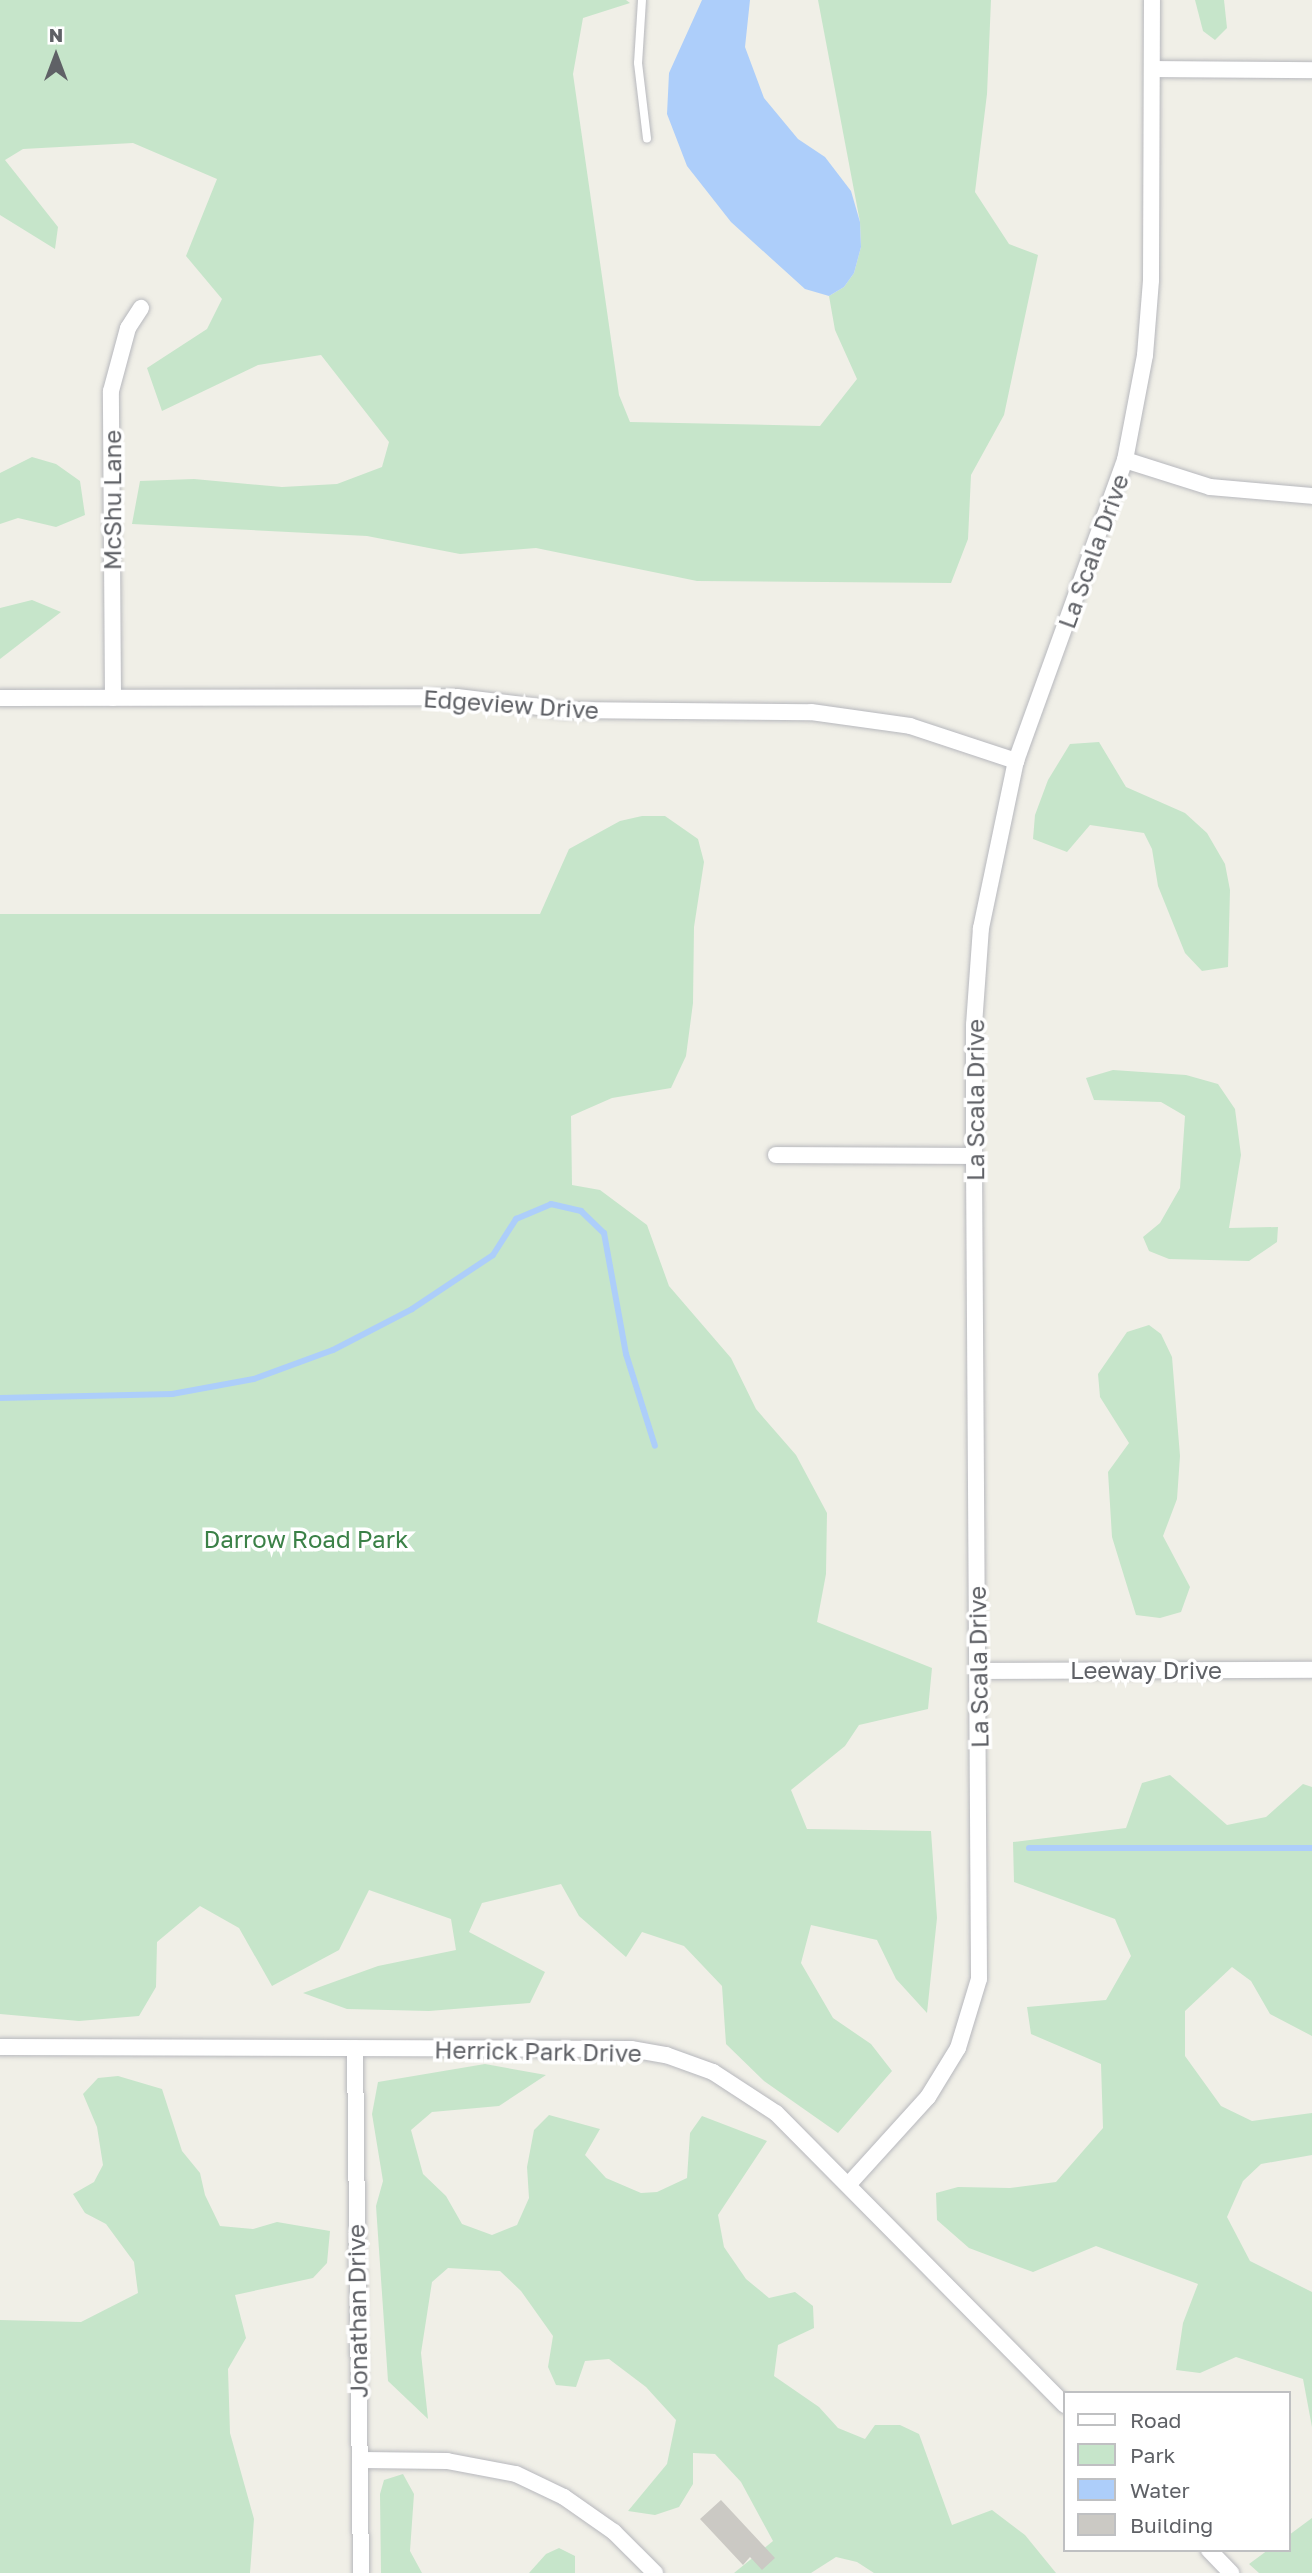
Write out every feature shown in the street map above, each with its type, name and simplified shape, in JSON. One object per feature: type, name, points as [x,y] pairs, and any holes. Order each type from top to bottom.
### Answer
[{"type":"street","name":"La Scala Drive","points":[[849,2184],[928,2096],[958,2048],[971,2013],[981,1949],[974,1025],[981,928],[1016,761],[1125,460],[1145,355],[1151,280],[1155,69],[1152,0]]},
{"type":"street","points":[[1155,69],[1312,70]]},
{"type":"street","name":"McShu Lane","points":[[113,698],[111,391],[128,328],[141,308]]},
{"type":"street","points":[[1125,460],[1210,487],[1312,496]]},
{"type":"street","name":"Edgeview Drive","points":[[0,698],[457,696],[564,710],[811,712],[911,726],[1016,761]]},
{"type":"street","points":[[776,1155],[974,1156]]},
{"type":"street","name":"Leeway Drive","points":[[980,1671],[1312,1670]]},
{"type":"street","name":"Herrick Park Drive","points":[[0,2047],[631,2049],[666,2055],[744,2089],[776,2113],[1064,2404]]},
{"type":"street","name":"Jonathan Drive","points":[[355,2048],[361,2573]]},
{"type":"street","points":[[361,2460],[447,2461],[516,2474],[564,2497],[614,2532],[655,2573]]},
{"type":"street","points":[[1211,2552],[1231,2573]]},
{"type":"lane","points":[[642,0],[638,63],[647,138]]},
{"type":"green space","points":[[0,0],[626,0],[630,3],[583,18],[573,74],[619,395],[630,422],[820,426],[857,379],[835,330],[829,296],[844,287],[854,273],[861,247],[860,222],[818,0],[991,0],[987,94],[975,192],[1009,244],[1038,255],[1004,415],[971,475],[968,539],[951,583],[697,581],[536,548],[460,554],[367,536],[132,524],[140,481],[194,479],[282,487],[337,484],[382,467],[389,442],[321,355],[258,365],[162,411],[147,368],[207,329],[222,299],[186,256],[217,179],[133,143],[23,149],[5,160],[58,227],[55,249],[0,215]]},
{"type":"green space","points":[[1195,0],[1224,0],[1227,28],[1215,40],[1203,31]]},
{"type":"green space","points":[[32,457],[56,464],[80,481],[85,515],[56,527],[18,518],[0,524],[0,473]]},
{"type":"green space","points":[[32,600],[61,612],[0,659],[0,608]]},
{"type":"green space","points":[[1099,742],[1126,787],[1185,813],[1207,833],[1225,864],[1230,890],[1228,967],[1202,971],[1185,953],[1158,886],[1152,849],[1144,833],[1090,825],[1067,852],[1033,839],[1035,815],[1048,780],[1070,744]]},
{"type":"green space","name":"Darrow Road Park","points":[[642,816],[665,816],[698,839],[704,862],[694,927],[693,1003],[686,1056],[671,1088],[612,1098],[571,1116],[572,1185],[600,1190],[647,1225],[669,1286],[731,1358],[756,1409],[796,1455],[827,1513],[826,1574],[817,1622],[932,1668],[928,1709],[859,1725],[845,1746],[791,1790],[807,1829],[931,1831],[937,1918],[927,2013],[896,1979],[877,1940],[811,1925],[801,1963],[833,2018],[871,2044],[892,2071],[838,2133],[764,2081],[726,2044],[722,1986],[684,1946],[642,1932],[626,1957],[579,1916],[561,1884],[482,1903],[469,1932],[545,1972],[530,2003],[429,2011],[347,2009],[303,1993],[378,1966],[456,1950],[451,1919],[369,1890],[339,1950],[272,1986],[239,1928],[200,1906],[157,1942],[156,1987],[139,2016],[79,2021],[0,2014],[0,914],[540,914],[569,849],[620,821]]},
{"type":"green space","points":[[1113,1070],[1186,1075],[1218,1084],[1235,1109],[1241,1155],[1229,1228],[1278,1227],[1277,1242],[1249,1261],[1169,1259],[1149,1251],[1143,1237],[1160,1223],[1180,1188],[1185,1116],[1161,1102],[1094,1100],[1086,1078]]},
{"type":"green space","points":[[1149,1325],[1161,1334],[1172,1357],[1180,1456],[1177,1499],[1163,1536],[1190,1587],[1181,1612],[1160,1618],[1136,1615],[1112,1537],[1108,1472],[1129,1443],[1100,1397],[1098,1374],[1127,1332]]},
{"type":"green space","points":[[1170,1775],[1227,1825],[1266,1817],[1303,1784],[1312,1787],[1312,2036],[1270,2014],[1251,1981],[1232,1967],[1185,2011],[1185,2056],[1221,2106],[1252,2121],[1312,2113],[1312,2155],[1261,2164],[1243,2181],[1227,2217],[1250,2261],[1312,2292],[1312,2427],[1303,2379],[1236,2357],[1200,2373],[1176,2370],[1183,2323],[1198,2284],[1096,2246],[1033,2272],[969,2248],[937,2220],[936,2193],[958,2187],[1010,2188],[1056,2182],[1103,2128],[1101,2064],[1031,2034],[1027,2007],[1106,2000],[1131,1956],[1115,1919],[1014,1882],[1013,1842],[1126,1828],[1142,1783]]},
{"type":"green space","points":[[485,2064],[546,2075],[499,2106],[432,2112],[411,2130],[423,2174],[446,2196],[462,2224],[492,2235],[517,2225],[529,2198],[527,2167],[534,2130],[549,2115],[600,2129],[585,2155],[606,2178],[641,2193],[657,2192],[687,2178],[690,2133],[702,2116],[767,2141],[718,2215],[724,2247],[746,2279],[769,2298],[795,2292],[813,2306],[814,2328],[778,2345],[774,2376],[819,2407],[838,2428],[865,2439],[875,2425],[900,2425],[919,2434],[952,2525],[992,2510],[1025,2535],[1056,2573],[874,2573],[857,2562],[836,2557],[811,2573],[734,2573],[773,2541],[741,2482],[715,2454],[693,2453],[693,2484],[679,2507],[655,2515],[628,2511],[667,2464],[676,2420],[646,2387],[609,2359],[585,2361],[576,2387],[556,2385],[548,2367],[553,2336],[521,2291],[500,2271],[448,2268],[432,2282],[421,2353],[428,2419],[388,2381],[376,2206],[383,2181],[372,2114],[378,2082]]},
{"type":"green space","points":[[118,2076],[162,2089],[182,2151],[200,2173],[205,2195],[220,2226],[253,2229],[277,2222],[330,2231],[327,2263],[313,2278],[235,2295],[246,2338],[228,2369],[230,2433],[254,2519],[250,2573],[0,2573],[0,2320],[81,2322],[138,2293],[134,2262],[106,2224],[85,2213],[73,2194],[94,2182],[103,2165],[97,2127],[83,2094],[98,2078]]},
{"type":"green space","points":[[403,2474],[414,2494],[410,2551],[422,2573],[381,2573],[380,2494],[384,2480]]},
{"type":"green space","points":[[1312,2518],[1312,2573],[1259,2573],[1249,2564],[1265,2552],[1291,2552],[1291,2534]]},
{"type":"green space","points":[[559,2548],[575,2556],[575,2573],[529,2573],[546,2554]]},
{"type":"water","points":[[702,0],[750,0],[745,47],[764,98],[798,139],[825,157],[851,191],[860,222],[861,247],[854,273],[844,287],[829,296],[805,289],[731,222],[687,166],[667,114],[669,73]]},
{"type":"building","points":[[721,2500],[775,2558],[762,2570],[750,2557],[743,2565],[700,2519]]},
{"type":"waterway","points":[[0,1398],[172,1394],[254,1379],[333,1350],[412,1309],[493,1255],[516,1219],[551,1204],[581,1211],[604,1233],[626,1354],[655,1446]]},
{"type":"waterway","points":[[1029,1848],[1312,1848]]}]
